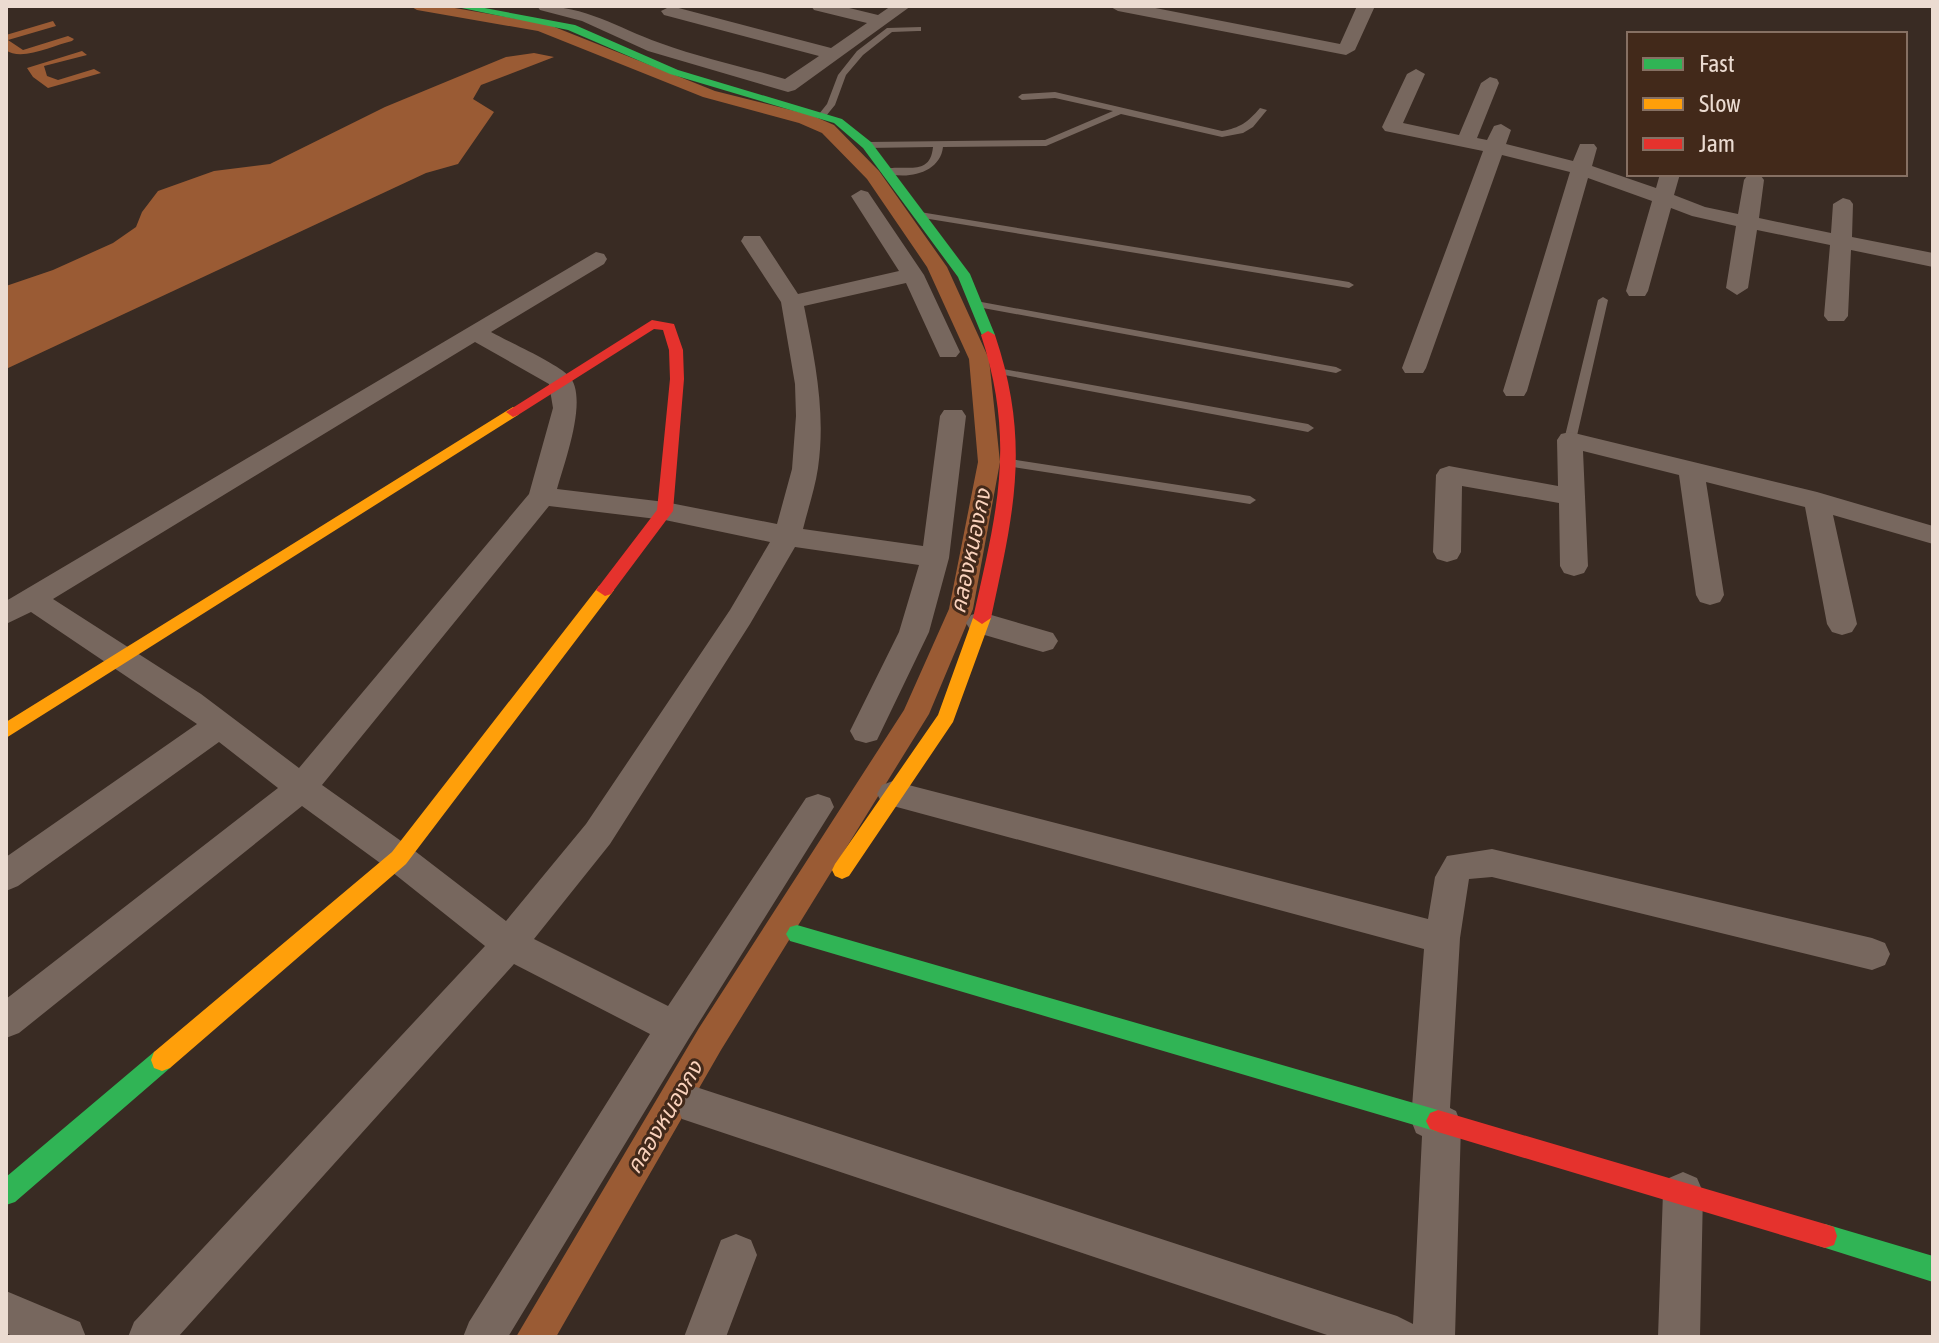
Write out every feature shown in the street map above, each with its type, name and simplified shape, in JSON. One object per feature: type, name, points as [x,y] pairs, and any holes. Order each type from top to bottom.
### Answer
[{"type":"street","points":[[457,6],[571,27],[686,77],[823,114],[852,130],[867,145],[965,277],[1003,372],[1012,448],[1002,526],[981,623],[946,717],[842,870]]},
{"type":"street","points":[[546,6],[585,10],[654,47],[788,86],[902,6]]},
{"type":"street","points":[[820,6],[881,21]]},
{"type":"street","points":[[1118,6],[1346,50],[1366,6]]},
{"type":"street","points":[[670,11],[834,54]]},
{"type":"street","points":[[1416,74],[1392,127],[1466,142],[1498,138],[1584,159],[1699,212],[1933,260]]},
{"type":"street","points":[[1466,142],[1490,83]]},
{"type":"street","points":[[1414,368],[1498,138]]},
{"type":"street","points":[[1515,391],[1584,159]]},
{"type":"street","points":[[1637,291],[1669,176]]},
{"type":"street","points":[[1737,288],[1754,180]]},
{"type":"street","points":[[861,196],[913,275],[948,352]]},
{"type":"street","points":[[1836,316],[1843,204]]},
{"type":"street","points":[[149,1337],[509,944],[598,834],[740,617],[787,536],[805,469],[809,416],[806,372],[792,302],[752,241]]},
{"type":"street","points":[[19,607],[596,259]]},
{"type":"street","points":[[792,302],[913,275]]},
{"type":"street","points":[[6,731],[559,380],[652,324],[669,327],[676,350],[677,379],[665,511],[399,858],[6,1193]]},
{"type":"street","points":[[6,1021],[301,788],[542,496],[565,408],[564,391],[559,380],[475,333]]},
{"type":"street","points":[[866,731],[914,632],[935,558],[953,416]]},
{"type":"street","points":[[1574,566],[1570,440],[1817,501],[1933,535]]},
{"type":"street","points":[[1691,470],[1710,595]]},
{"type":"street","points":[[1447,552],[1449,475],[1572,497]]},
{"type":"street","points":[[542,496],[665,511],[787,536],[935,558]]},
{"type":"street","points":[[1817,501],[1842,624]]},
{"type":"street","points":[[19,607],[120,658],[190,702],[509,944],[675,1028]]},
{"type":"street","points":[[981,623],[1043,641]]},
{"type":"street","points":[[6,876],[218,726]]},
{"type":"street","points":[[893,794],[1442,938]]},
{"type":"street","points":[[484,1337],[675,1028],[818,807]]},
{"type":"street","points":[[1434,1337],[1442,938],[1452,877],[1459,866],[1492,863],[1872,954]]},
{"type":"street","points":[[797,934],[1683,1192],[1933,1269]]},
{"type":"street","points":[[696,1106],[1397,1337]]},
{"type":"street","points":[[1679,1337],[1683,1192]]},
{"type":"street","points":[[705,1337],[736,1255]]},
{"type":"street","points":[[6,1312],[65,1337]]},
{"type":"lane","points":[[823,114],[831,105],[842,75],[860,53],[890,30],[918,29]]},
{"type":"lane","points":[[1022,97],[1055,95],[1222,134],[1250,125],[1263,110]]},
{"type":"lane","points":[[867,145],[1046,143],[1120,111]]},
{"type":"lane","points":[[886,171],[927,168],[935,164],[938,158],[938,146]]},
{"type":"lane","points":[[920,215],[1349,285]]},
{"type":"lane","points":[[1570,440],[1603,300]]},
{"type":"lane","points":[[975,304],[1336,370]]},
{"type":"lane","points":[[1003,372],[1308,428]]},
{"type":"lane","points":[[1010,463],[1250,500]]},
{"type":"shaded area","points":[[53,21],[56,26],[8,40],[23,50],[68,36],[74,39],[38,52],[20,54],[6,50],[6,35]]},
{"type":"shaded area","points":[[82,51],[87,55],[44,66],[47,76],[58,80],[94,69],[101,73],[48,88],[27,68]]},
{"type":"shaded area","points":[[534,53],[554,57],[481,85],[473,99],[494,112],[458,164],[426,173],[6,369],[6,286],[53,270],[113,243],[136,227],[142,212],[158,191],[214,171],[270,164],[385,107],[506,57]]},
{"type":"waterway","name":"คลองหนองกง","points":[[417,6],[542,27],[709,94],[805,119],[828,129],[873,175],[937,267],[979,359],[989,462],[961,609],[916,714],[710,1039],[535,1337]]},
{"type":"traffic: fast","points":[[457,6],[571,27],[674,72],[838,121],[867,145],[965,277],[988,335]]},
{"type":"traffic: fast","points":[[797,934],[1438,1121]]},
{"type":"traffic: fast","points":[[6,1193],[162,1060]]},
{"type":"traffic: fast","points":[[1825,1236],[1933,1269]]},
{"type":"traffic: slow","points":[[6,731],[513,412]]},
{"type":"traffic: slow","points":[[162,1060],[399,858],[605,590]]},
{"type":"traffic: slow","points":[[842,870],[946,717],[982,618]]},
{"type":"traffic: jam","points":[[513,412],[652,324],[669,327],[676,350],[677,379],[665,511],[605,590]]},
{"type":"traffic: jam","points":[[982,618],[1004,510],[1009,442],[1007,407],[988,335]]},
{"type":"traffic: jam","points":[[1438,1121],[1825,1236]]}]
